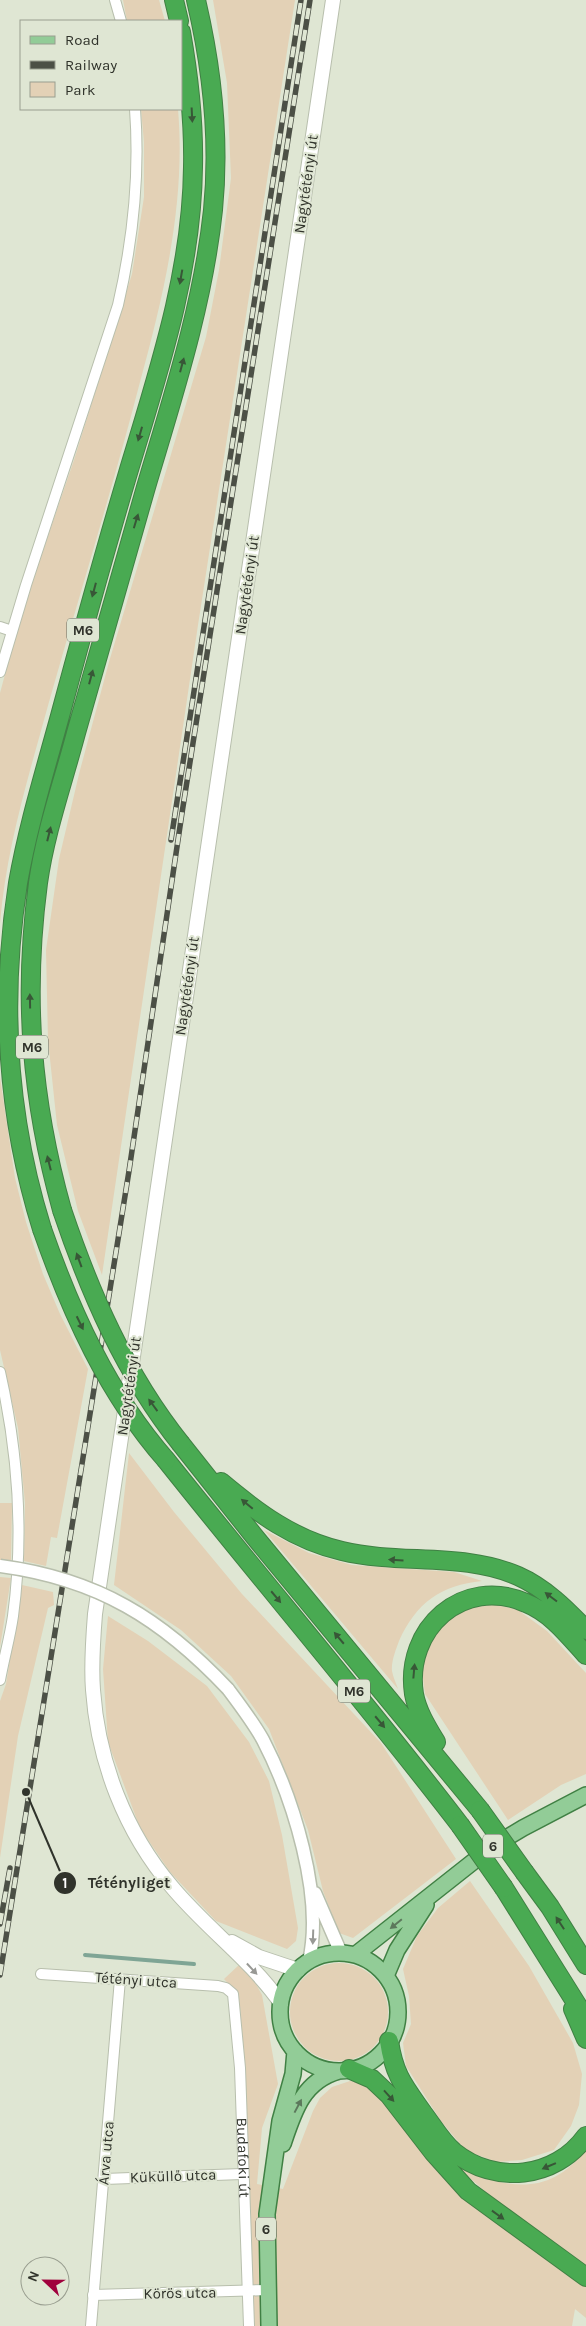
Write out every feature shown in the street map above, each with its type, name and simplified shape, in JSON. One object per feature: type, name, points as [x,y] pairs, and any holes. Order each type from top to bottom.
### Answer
[{"type":"highway","points":[[174,0],[179,20]]},
{"type":"highway","name":"M6","points":[[196,0],[209,62],[214,99],[213,208],[202,285],[180,370],[117,584],[58,798],[39,882],[30,982],[32,1044],[42,1130],[62,1210],[78,1258],[102,1314],[148,1398],[186,1450],[480,1810],[550,1907],[586,1965]]},
{"type":"highway","name":"M6","points":[[182,39],[192,105],[193,170],[187,239],[180,279],[160,366],[96,580],[39,791],[24,849],[12,920],[6,1000],[10,1073],[18,1138],[42,1229],[70,1304],[115,1392],[131,1418],[245,1560],[392,1736],[460,1825],[504,1888],[586,2019]]},
{"type":"highway","points":[[186,1450],[259,1514],[300,1537],[323,1546],[380,1559],[473,1563],[506,1572],[529,1582],[551,1596],[586,1630]]},
{"type":"highway","points":[[467,1794],[423,1720],[414,1695],[413,1677],[417,1653],[427,1630],[437,1618],[456,1604],[474,1596],[496,1595],[516,1599],[535,1607],[552,1619],[586,1655]]},
{"type":"highway","points":[[556,1969],[586,2039]]},
{"type":"highway","points":[[389,2041],[399,2080],[446,2144],[475,2165],[508,2174],[542,2169],[562,2160],[586,2136]]},
{"type":"highway","points":[[345,2070],[372,2079],[389,2095],[433,2152],[468,2191],[586,2277]]},
{"type":"main road","name":"Nagytétényi út","points":[[281,2003],[272,1990],[221,1936],[171,1887],[131,1826],[116,1794],[105,1762],[97,1725],[92,1659],[95,1614],[333,0]]},
{"type":"main road","name":"6","points":[[303,1965],[324,1955],[348,1954],[434,1893],[494,1846],[523,1828],[586,1795]]},
{"type":"main road","name":"6","points":[[345,2070],[372,2060],[389,2041],[397,2020],[397,2008],[392,1986],[386,1976],[397,1950],[434,1893]]},
{"type":"main road","name":"Nagytétényi út","points":[[221,1936],[259,1957],[303,1965]]},
{"type":"main road","points":[[348,1954],[366,1960],[386,1976]]},
{"type":"main road","points":[[303,1965],[286,1985],[281,2003],[281,2019],[284,2034],[302,2058],[320,2068],[345,2070]]},
{"type":"main road","name":"Budafoki út","points":[[269,2326],[267,2214],[280,2122],[293,2074],[295,2051]]},
{"type":"main road","name":"Budafoki út","points":[[274,2168],[297,2107],[309,2087],[328,2074],[345,2070]]},
{"type":"street","points":[[115,0],[121,20]]},
{"type":"street","points":[[0,672],[106,344],[127,266],[136,206],[137,139],[135,110]]},
{"type":"street","points":[[0,627],[12,631]]},
{"type":"street","points":[[0,1372],[14,1449],[19,1532],[13,1617],[0,1680]]},
{"type":"street","points":[[0,1566],[43,1573],[69,1581],[95,1590],[126,1605],[177,1640],[228,1689],[262,1738],[280,1776],[294,1816],[308,1877],[313,1920],[312,1948],[303,1965]]},
{"type":"street","points":[[308,1877],[348,1954]]},
{"type":"street","name":"Tétényi utca","points":[[41,1974],[218,1986],[230,1990]]},
{"type":"street","name":"Árva utca","points":[[91,2326],[120,1979]]},
{"type":"street","name":"Budafoki út","points":[[230,1990],[234,2000],[240,2068],[246,2292],[249,2326]]},
{"type":"street","name":"Küküllő utca","points":[[104,2179],[242,2174]]},
{"type":"street","name":"Körös utca","points":[[93,2295],[267,2290]]},
{"type":"green space","points":[[123,0],[159,0],[165,20],[127,20]]},
{"type":"green space","points":[[213,0],[295,0],[198,625],[102,1275],[78,1211],[57,1125],[48,1040],[46,950],[59,859],[79,774],[109,662],[206,337],[219,270],[231,178],[227,83]]},
{"type":"green space","points":[[141,110],[178,110],[179,179],[176,213],[165,281],[149,349],[107,503],[26,784],[7,868],[0,924],[0,693],[21,615],[74,460],[132,274],[144,197],[144,142]]},
{"type":"green space","points":[[0,1077],[15,1178],[26,1222],[43,1274],[60,1314],[88,1369],[57,1538],[51,1537],[46,1566],[24,1561],[25,1503],[18,1428],[0,1350]]},
{"type":"green space","points":[[129,1453],[174,1512],[242,1594],[381,1743],[456,1859],[353,1938],[339,1933],[323,1891],[308,1830],[269,1729],[231,1676],[181,1630],[114,1585]]},
{"type":"green space","points":[[0,1503],[12,1503],[11,1561],[0,1560]]},
{"type":"green space","points":[[264,1530],[309,1553],[352,1565],[454,1572],[482,1581],[467,1583],[442,1592],[422,1606],[413,1616],[399,1641],[393,1660],[392,1671],[398,1689]]},
{"type":"green space","points":[[0,1577],[11,1578],[0,1647]]},
{"type":"green space","points":[[22,1585],[53,1592],[54,1605],[48,1608],[18,1736],[0,1858],[0,1701],[6,1684]]},
{"type":"green space","points":[[493,1604],[518,1610],[547,1631],[586,1673],[586,1774],[561,1785],[508,1820],[425,1694],[421,1663],[427,1641],[443,1624],[466,1609]]},
{"type":"green space","points":[[108,1616],[148,1641],[207,1686],[249,1742],[269,1781],[282,1835],[298,1928],[296,1941],[287,1949],[216,1921],[170,1872],[140,1828],[108,1742],[103,1669]]},
{"type":"green space","points":[[470,1881],[529,1966],[573,2043],[582,2074],[579,2105],[571,2126],[554,2150],[522,2160],[497,2162],[466,2151],[441,2121],[406,2066],[403,2043],[411,2024],[409,1996],[403,1969],[417,1936],[438,1908]]},
{"type":"green space","points":[[339,1963],[358,1967],[373,1978],[384,1993],[388,2012],[384,2031],[373,2046],[358,2057],[339,2061],[320,2057],[305,2046],[294,2031],[290,2012],[294,1993],[305,1978],[320,1967]]},
{"type":"green space","points":[[240,1964],[252,1977],[262,1995],[278,2084],[262,2128],[257,2184],[283,2189],[313,2111],[320,2098],[332,2087],[350,2081],[365,2083],[377,2092],[411,2134],[586,2282],[586,2318],[575,2309],[572,2326],[253,2326],[240,2006],[238,1994],[224,1979]]},
{"type":"green space","points":[[586,2149],[586,2267],[503,2207],[456,2166],[492,2180],[526,2185],[542,2182],[557,2176],[572,2165]]},
{"type":"waterway","points":[[85,1955],[194,1964]]},
{"type":"railway","points":[[171,840],[301,0]]},
{"type":"railway","points":[[0,1975],[129,1171],[182,813],[310,0]]},
{"type":"railway","points":[[0,1924],[10,1868]]},
{"type":"place","name":"Tétényliget","points":[[26,1792]]}]
